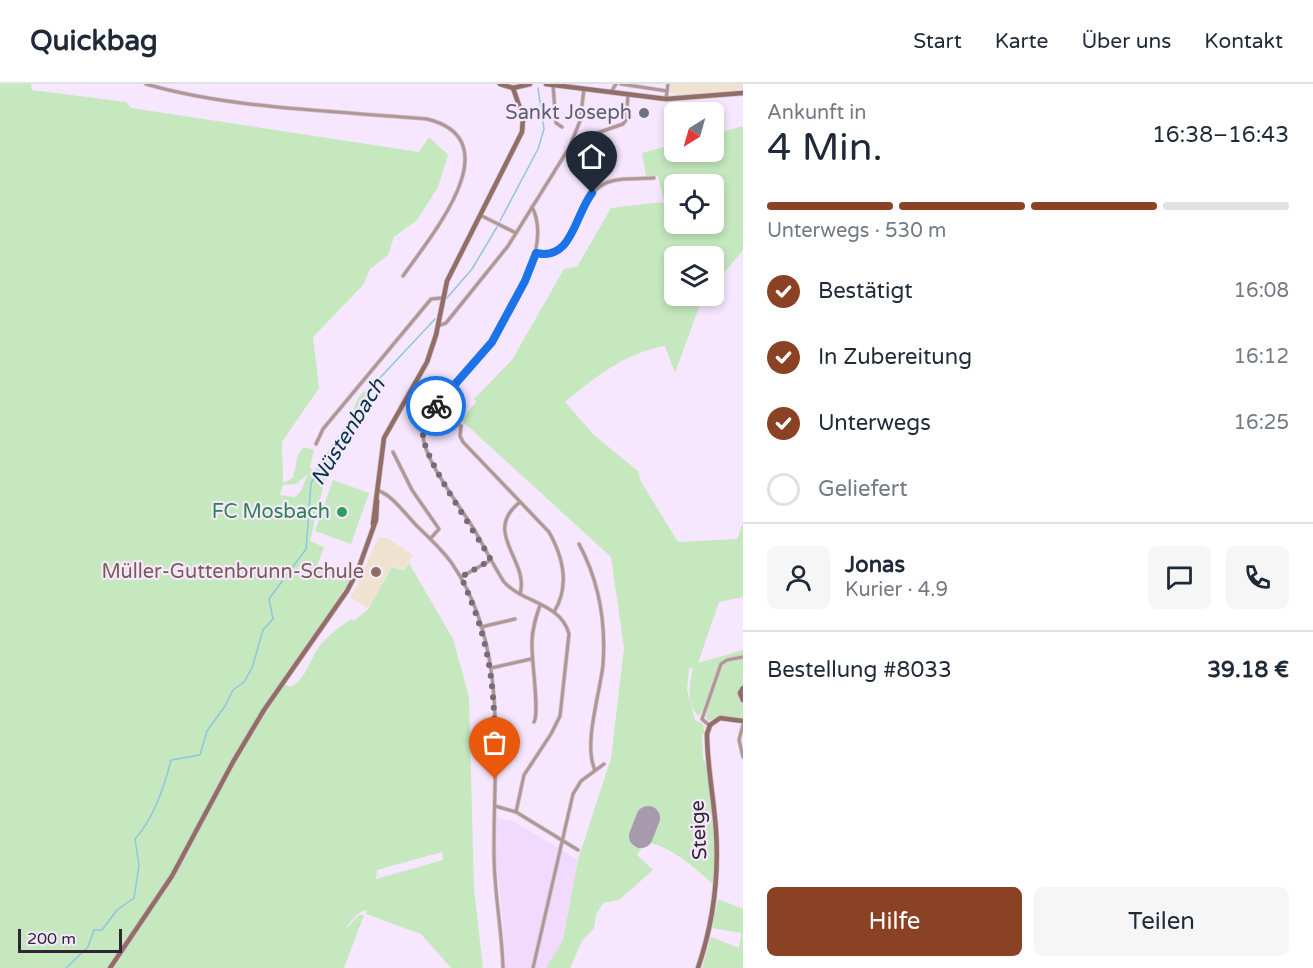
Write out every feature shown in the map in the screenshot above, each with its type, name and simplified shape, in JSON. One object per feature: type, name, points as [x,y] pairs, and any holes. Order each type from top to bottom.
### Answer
[{"type":"main road","points":[[500,84],[513,88],[531,84]]},
{"type":"main road","points":[[546,84],[666,99],[743,93]]},
{"type":"main road","points":[[110,968],[172,876],[233,762],[264,710],[347,591],[358,570],[373,524],[384,438],[427,362],[438,326],[447,281],[482,216],[524,125],[513,88]]},
{"type":"main road","points":[[743,688],[740,693],[743,700]]},
{"type":"main road","points":[[710,725],[720,718],[743,723]]},
{"type":"main road","name":"Steige","points":[[698,968],[709,932],[716,887],[716,831],[707,743],[710,725]]},
{"type":"street","points":[[146,84],[167,90],[247,102],[427,118],[445,123],[454,130],[462,142],[463,177],[456,197],[403,276]]},
{"type":"street","points":[[610,93],[616,84]]},
{"type":"street","points":[[621,84],[667,91]]},
{"type":"street","points":[[666,99],[668,84]]},
{"type":"street","points":[[553,85],[556,123],[562,127]]},
{"type":"street","points":[[438,326],[453,315],[497,261],[516,233],[573,139],[580,121],[584,89]]},
{"type":"street","points":[[573,139],[577,140],[623,124],[626,120],[628,95]]},
{"type":"street","points":[[536,253],[552,255],[563,248],[585,203],[603,185],[616,180],[654,178]]},
{"type":"street","points":[[516,812],[524,775],[551,735],[560,716],[569,634],[564,621],[554,612],[520,594],[504,582],[452,496],[424,443],[423,432],[426,420],[492,342],[525,281],[536,253],[538,241],[532,207]]},
{"type":"street","points":[[482,216],[516,233]]},
{"type":"street","points":[[316,444],[323,429],[431,299],[442,298]]},
{"type":"street","points":[[461,426],[460,436],[463,442],[549,532],[561,557],[563,585],[554,612]]},
{"type":"street","points":[[393,452],[412,490],[439,529],[430,538]]},
{"type":"street","points":[[379,491],[430,538],[461,577],[481,627],[491,668],[496,704],[494,857],[502,928],[503,968]]},
{"type":"street","points":[[520,502],[507,516],[504,526],[519,573],[520,594]]},
{"type":"street","points":[[579,544],[595,584],[603,621],[603,666],[592,731],[592,765],[595,770]]},
{"type":"street","points":[[461,577],[491,560]]},
{"type":"street","points":[[534,722],[537,716],[531,659],[532,640],[540,605]]},
{"type":"street","points":[[481,627],[515,619]]},
{"type":"street","points":[[710,725],[702,719],[720,667],[727,660],[743,657]]},
{"type":"street","points":[[491,668],[531,659]]},
{"type":"street","points":[[743,723],[739,740],[743,757]]},
{"type":"street","points":[[533,968],[576,788],[604,764]]},
{"type":"street","points":[[495,806],[516,812],[578,850]]},
{"type":"shaded area","points":[[671,84],[743,84],[743,89],[701,95],[677,95],[670,92]]},
{"type":"shaded area","name":"Müller-Guttenbrunn-Schule","points":[[379,537],[387,538],[413,555],[404,569],[392,566],[368,608],[350,597],[365,573],[363,571]]},
{"type":"shaded area","points":[[497,818],[515,822],[578,860],[563,940],[546,968],[505,968],[496,857]]},
{"type":"green space","points":[[0,84],[31,84],[32,90],[126,102],[131,108],[419,152],[429,137],[448,155],[438,187],[417,220],[394,237],[388,255],[370,269],[363,285],[313,337],[319,388],[282,442],[283,483],[293,478],[298,455],[303,447],[314,450],[310,468],[314,471],[349,420],[358,398],[364,391],[370,393],[347,442],[328,467],[310,541],[324,547],[317,566],[350,578],[335,606],[281,683],[291,687],[297,683],[324,641],[351,619],[354,621],[368,609],[392,567],[404,570],[409,563],[453,639],[469,697],[474,889],[483,968],[451,968],[421,934],[366,914],[367,910],[357,915],[344,931],[359,915],[364,915],[344,968],[0,968]],"holes":[[[308,474],[301,491],[295,497],[280,495],[283,485],[296,484]],[[442,852],[443,860],[376,879],[377,870]]]},
{"type":"green space","points":[[743,126],[743,250],[724,273],[724,246],[664,246],[664,306],[699,306],[675,373],[665,346],[651,349],[611,367],[565,402],[594,435],[639,472],[640,480],[678,542],[737,539],[743,523],[743,597],[719,602],[698,663],[743,650],[743,719],[721,716],[709,721],[706,718],[708,708],[704,707],[699,716],[690,700],[693,668],[689,668],[687,690],[695,720],[703,724],[705,733],[702,735],[703,758],[707,767],[716,831],[714,885],[674,853],[646,842],[637,855],[653,870],[619,900],[603,903],[596,915],[594,928],[582,941],[570,968],[546,968],[563,940],[578,860],[611,758],[624,648],[611,557],[461,420],[476,402],[474,399],[512,360],[564,269],[577,267],[611,208],[663,202],[664,234],[724,234],[724,174],[664,174],[664,202],[658,176],[646,176],[642,153],[664,147],[664,162],[724,162],[724,131]]},
{"type":"green space","name":"FC Mosbach","points":[[333,480],[369,493],[351,544],[315,531]]},
{"type":"green space","points":[[718,899],[743,909],[743,968],[702,968],[711,937],[739,948],[741,933],[712,928]]},
{"type":"waterway","name":"Nüstenbach","points":[[500,221],[538,149],[544,129],[538,88]]},
{"type":"waterway","name":"Nüstenbach","points":[[446,299],[472,269],[497,227]]},
{"type":"waterway","name":"Nüstenbach","points":[[66,968],[88,947],[94,930],[102,930],[117,910],[134,898],[139,866],[135,839],[148,822],[158,802],[171,760],[200,755],[207,731],[225,706],[233,690],[244,682],[252,668],[263,630],[273,619],[269,599],[306,549],[311,483],[377,381],[435,319]]},
{"type":"runway","points":[[641,836],[648,818]]},
{"type":"way so far","points":[[436,406],[424,424],[424,443],[452,496],[491,560],[461,577],[481,627],[493,676],[496,704],[495,779]]},
{"type":"place","name":"Sankt Joseph","points":[[644,113]]},
{"type":"place","name":"FC Mosbach","points":[[342,512]]},
{"type":"place","name":"Müller-Guttenbrunn-Schule","points":[[376,572]]},
{"type":"route","points":[[436,406],[492,342],[525,281],[536,253],[547,256],[557,254],[563,248],[592,193]]}]
